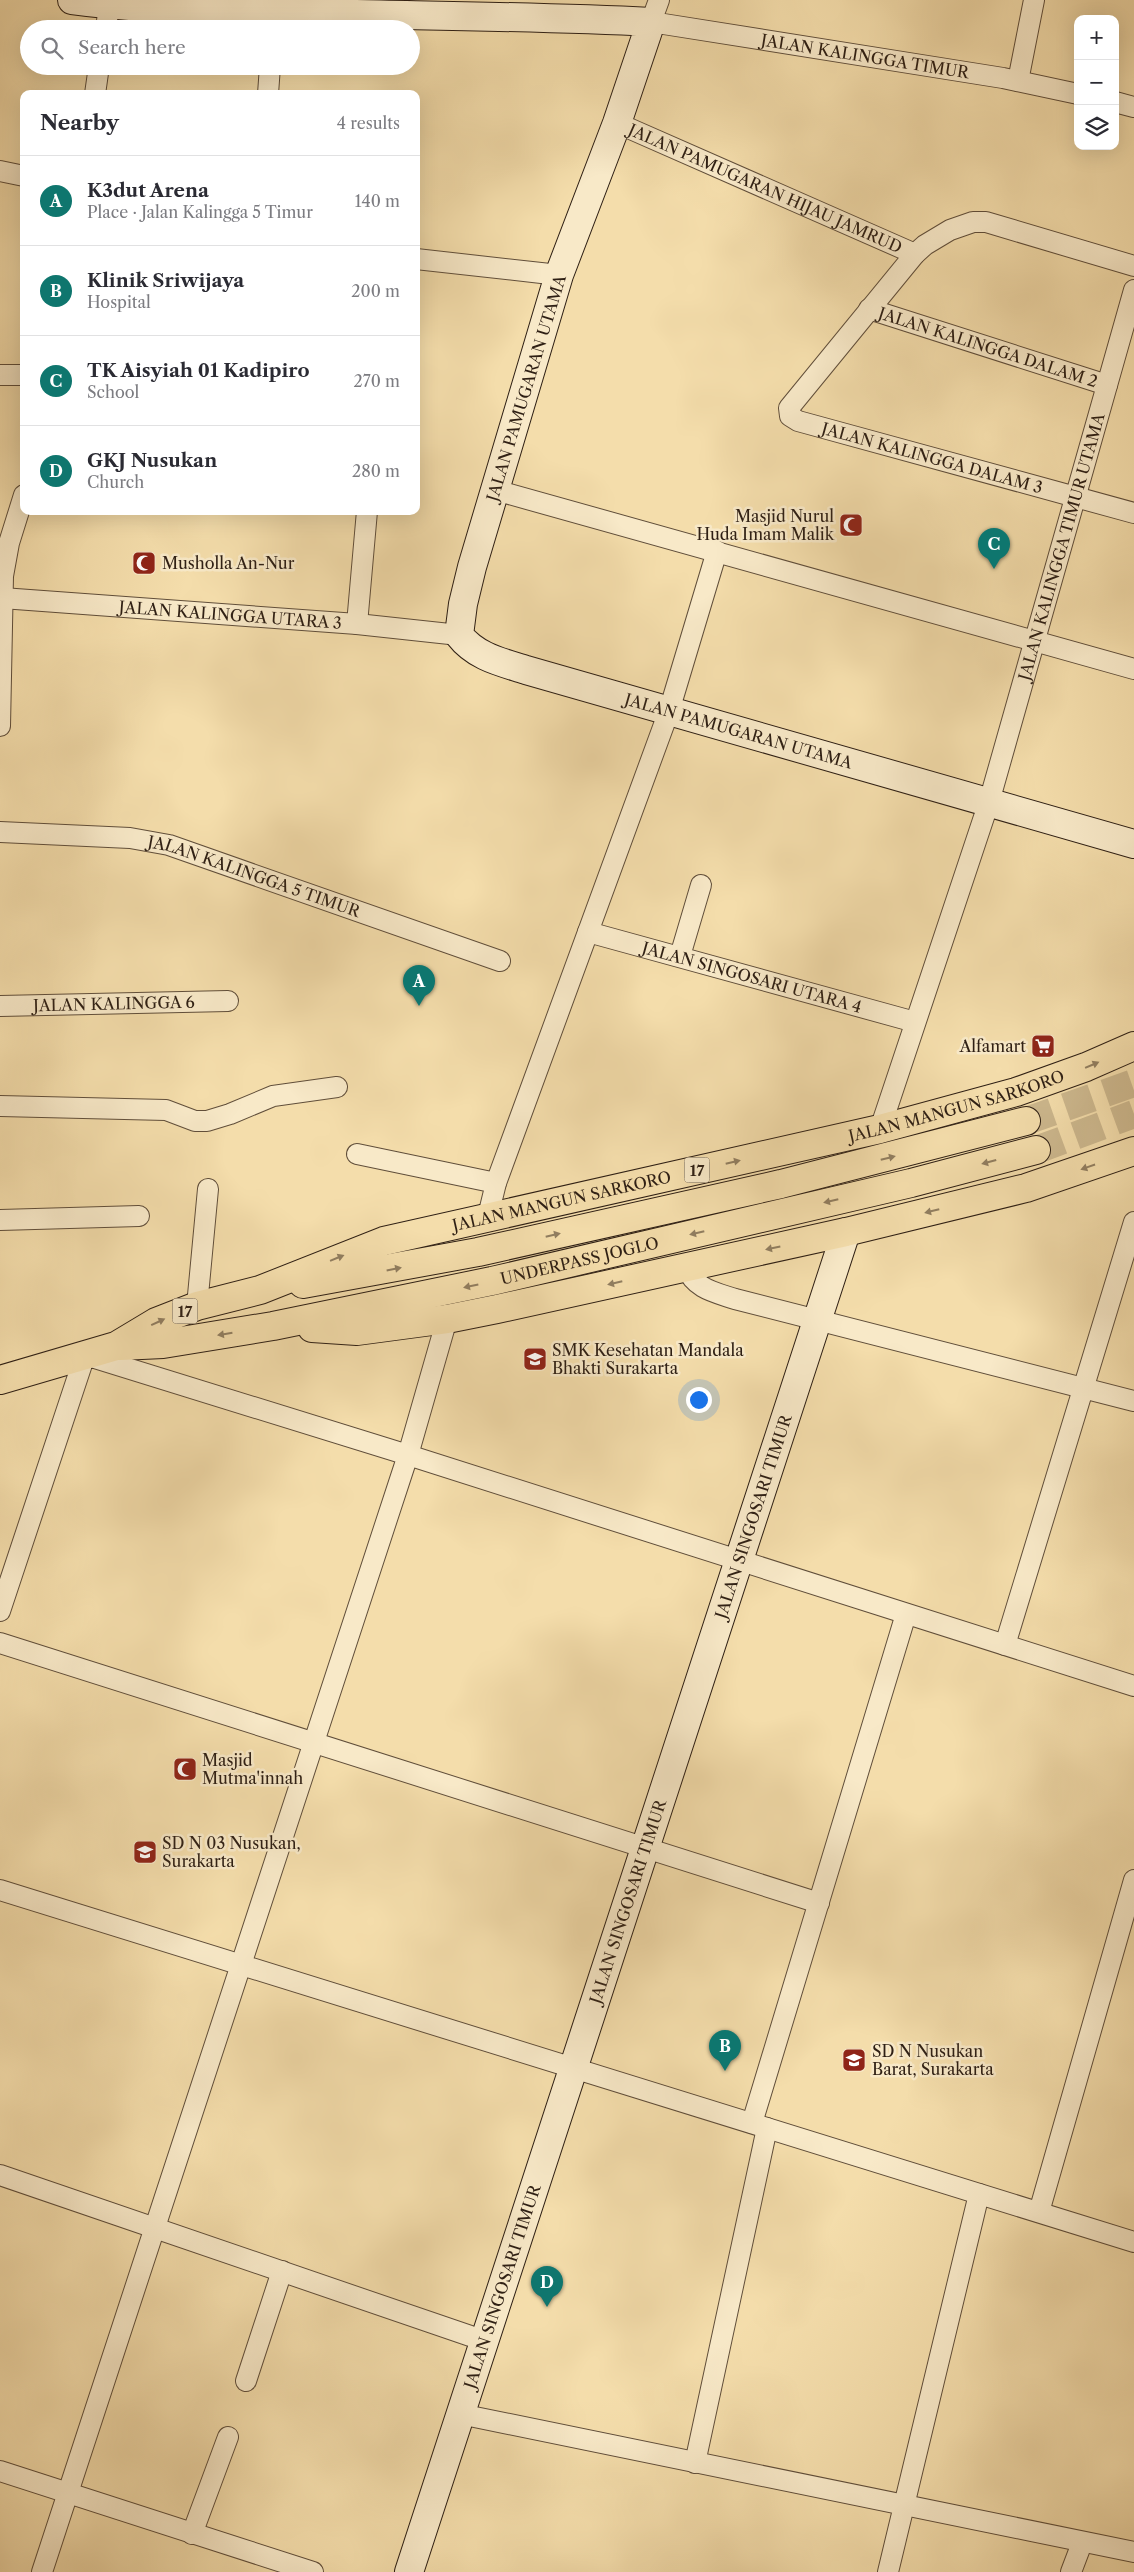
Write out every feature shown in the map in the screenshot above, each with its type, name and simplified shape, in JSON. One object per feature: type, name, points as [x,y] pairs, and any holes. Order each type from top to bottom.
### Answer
[{"type":"highway","name":"JALAN MANGUN SARKORO","points":[[0,1380],[116,1346],[156,1322],[197,1306],[260,1290],[384,1241],[880,1129],[1016,1092],[1086,1067],[1134,1046]]},
{"type":"highway","name":"UNDERPASS JOGLO","points":[[260,1290],[372,1273],[478,1252],[782,1184],[1026,1120]]},
{"type":"highway","name":"UNDERPASS JOGLO","points":[[116,1346],[163,1344],[273,1326],[492,1281],[911,1183],[1036,1150]]},
{"type":"highway","points":[[273,1326],[357,1331],[448,1319],[846,1232],[1026,1188],[1134,1151]]},
{"type":"street","points":[[72,0],[108,17],[275,14],[550,17],[655,11]]},
{"type":"street","points":[[1018,81],[1034,0]]},
{"type":"street","name":"JALAN KALINGGA TIMUR","points":[[655,11],[1074,93]]},
{"type":"street","name":"JALAN PAMUGARAN UTAMA","points":[[655,11],[617,123],[559,275],[463,604],[459,635],[468,647],[484,657],[1134,844]]},
{"type":"street","points":[[96,90],[98,75]]},
{"type":"street","points":[[268,90],[269,75]]},
{"type":"street","points":[[1119,103],[1134,106]]},
{"type":"street","name":"JALAN PAMUGARAN HIJAU JAMRUD","points":[[617,123],[914,254]]},
{"type":"street","points":[[0,171],[20,175]]},
{"type":"street","points":[[870,309],[914,254],[936,237],[973,222],[986,222],[1134,266]]},
{"type":"street","points":[[420,259],[559,275]]},
{"type":"street","name":"JALAN KALINGGA TIMUR UTAMA","points":[[880,1129],[989,802],[1134,290]]},
{"type":"street","name":"JALAN KALINGGA DALAM 2","points":[[870,309],[1107,385]]},
{"type":"street","name":"JALAN KALINGGA DALAM 3","points":[[870,309],[789,408],[790,416],[798,421],[1134,513]]},
{"type":"street","points":[[0,374],[20,375]]},
{"type":"street","points":[[495,490],[1134,669]]},
{"type":"street","points":[[0,726],[2,598],[5,560],[20,509]]},
{"type":"street","points":[[357,624],[367,515]]},
{"type":"street","points":[[488,1216],[496,1183],[669,711],[717,552]]},
{"type":"street","name":"JALAN KALINGGA UTARA 3","points":[[2,598],[357,624],[459,635]]},
{"type":"street","name":"JALAN KALINGGA 5 TIMUR","points":[[0,832],[130,838],[169,845],[500,962]]},
{"type":"street","points":[[680,956],[701,885]]},
{"type":"street","name":"JALAN SINGOSARI UTARA 4","points":[[588,932],[915,1022]]},
{"type":"street","name":"JALAN KALINGGA 6","points":[[0,1006],[228,1001]]},
{"type":"street","points":[[0,1106],[166,1110],[195,1121],[230,1114],[273,1096],[337,1088]]},
{"type":"street","points":[[357,1154],[496,1183]]},
{"type":"street","points":[[197,1306],[208,1189]]},
{"type":"street","points":[[0,1220],[139,1216]]},
{"type":"street","points":[[1005,1645],[1134,1222]]},
{"type":"street","name":"JALAN SINGOSARI TIMUR","points":[[409,2572],[846,1232]]},
{"type":"street","points":[[686,1267],[690,1278],[704,1289],[817,1320],[1134,1401]]},
{"type":"street","points":[[42,2572],[408,1455],[448,1319]]},
{"type":"street","points":[[0,1611],[84,1355],[408,1455],[1134,1686]]},
{"type":"street","points":[[695,2463],[759,2126],[818,1903],[906,1614]]},
{"type":"street","points":[[0,1643],[818,1903]]},
{"type":"street","points":[[1039,2212],[1134,1880]]},
{"type":"street","points":[[0,1890],[1134,2242]]},
{"type":"street","points":[[0,2175],[484,2341]]},
{"type":"street","points":[[888,2572],[980,2194]]},
{"type":"street","points":[[246,2381],[282,2271]]},
{"type":"street","points":[[460,2414],[1082,2543],[1134,2552]]},
{"type":"street","points":[[192,2534],[228,2437]]},
{"type":"street","points":[[0,2471],[313,2572]]},
{"type":"street","points":[[1071,2572],[1082,2543]]},
{"type":"tunnel","points":[[1026,1121],[1134,1083]]},
{"type":"tunnel","points":[[1036,1150],[1134,1114]]},
{"type":"place","name":"Masjid Nurul Huda Imam Malik","points":[[851,525]]},
{"type":"place","name":"Musholla An-Nur","points":[[144,563]]},
{"type":"place","name":"TK Aisyiah 01 Kadipiro","points":[[994,569]]},
{"type":"place","name":"K3dut Arena","points":[[419,1006]]},
{"type":"place","name":"Alfamart","points":[[1043,1046]]},
{"type":"place","name":"SMK Kesehatan Mandala Bhakti Surakarta","points":[[535,1359]]},
{"type":"place","name":"Masjid Mutma'innah","points":[[185,1769]]},
{"type":"place","name":"SD N 03 Nusukan, Surakarta","points":[[145,1852]]},
{"type":"place","name":"SD N Nusukan Barat, Surakarta","points":[[854,2060]]},
{"type":"place","name":"Klinik Sriwijaya","points":[[725,2071]]},
{"type":"place","name":"GKJ Nusukan","points":[[547,2307]]}]
